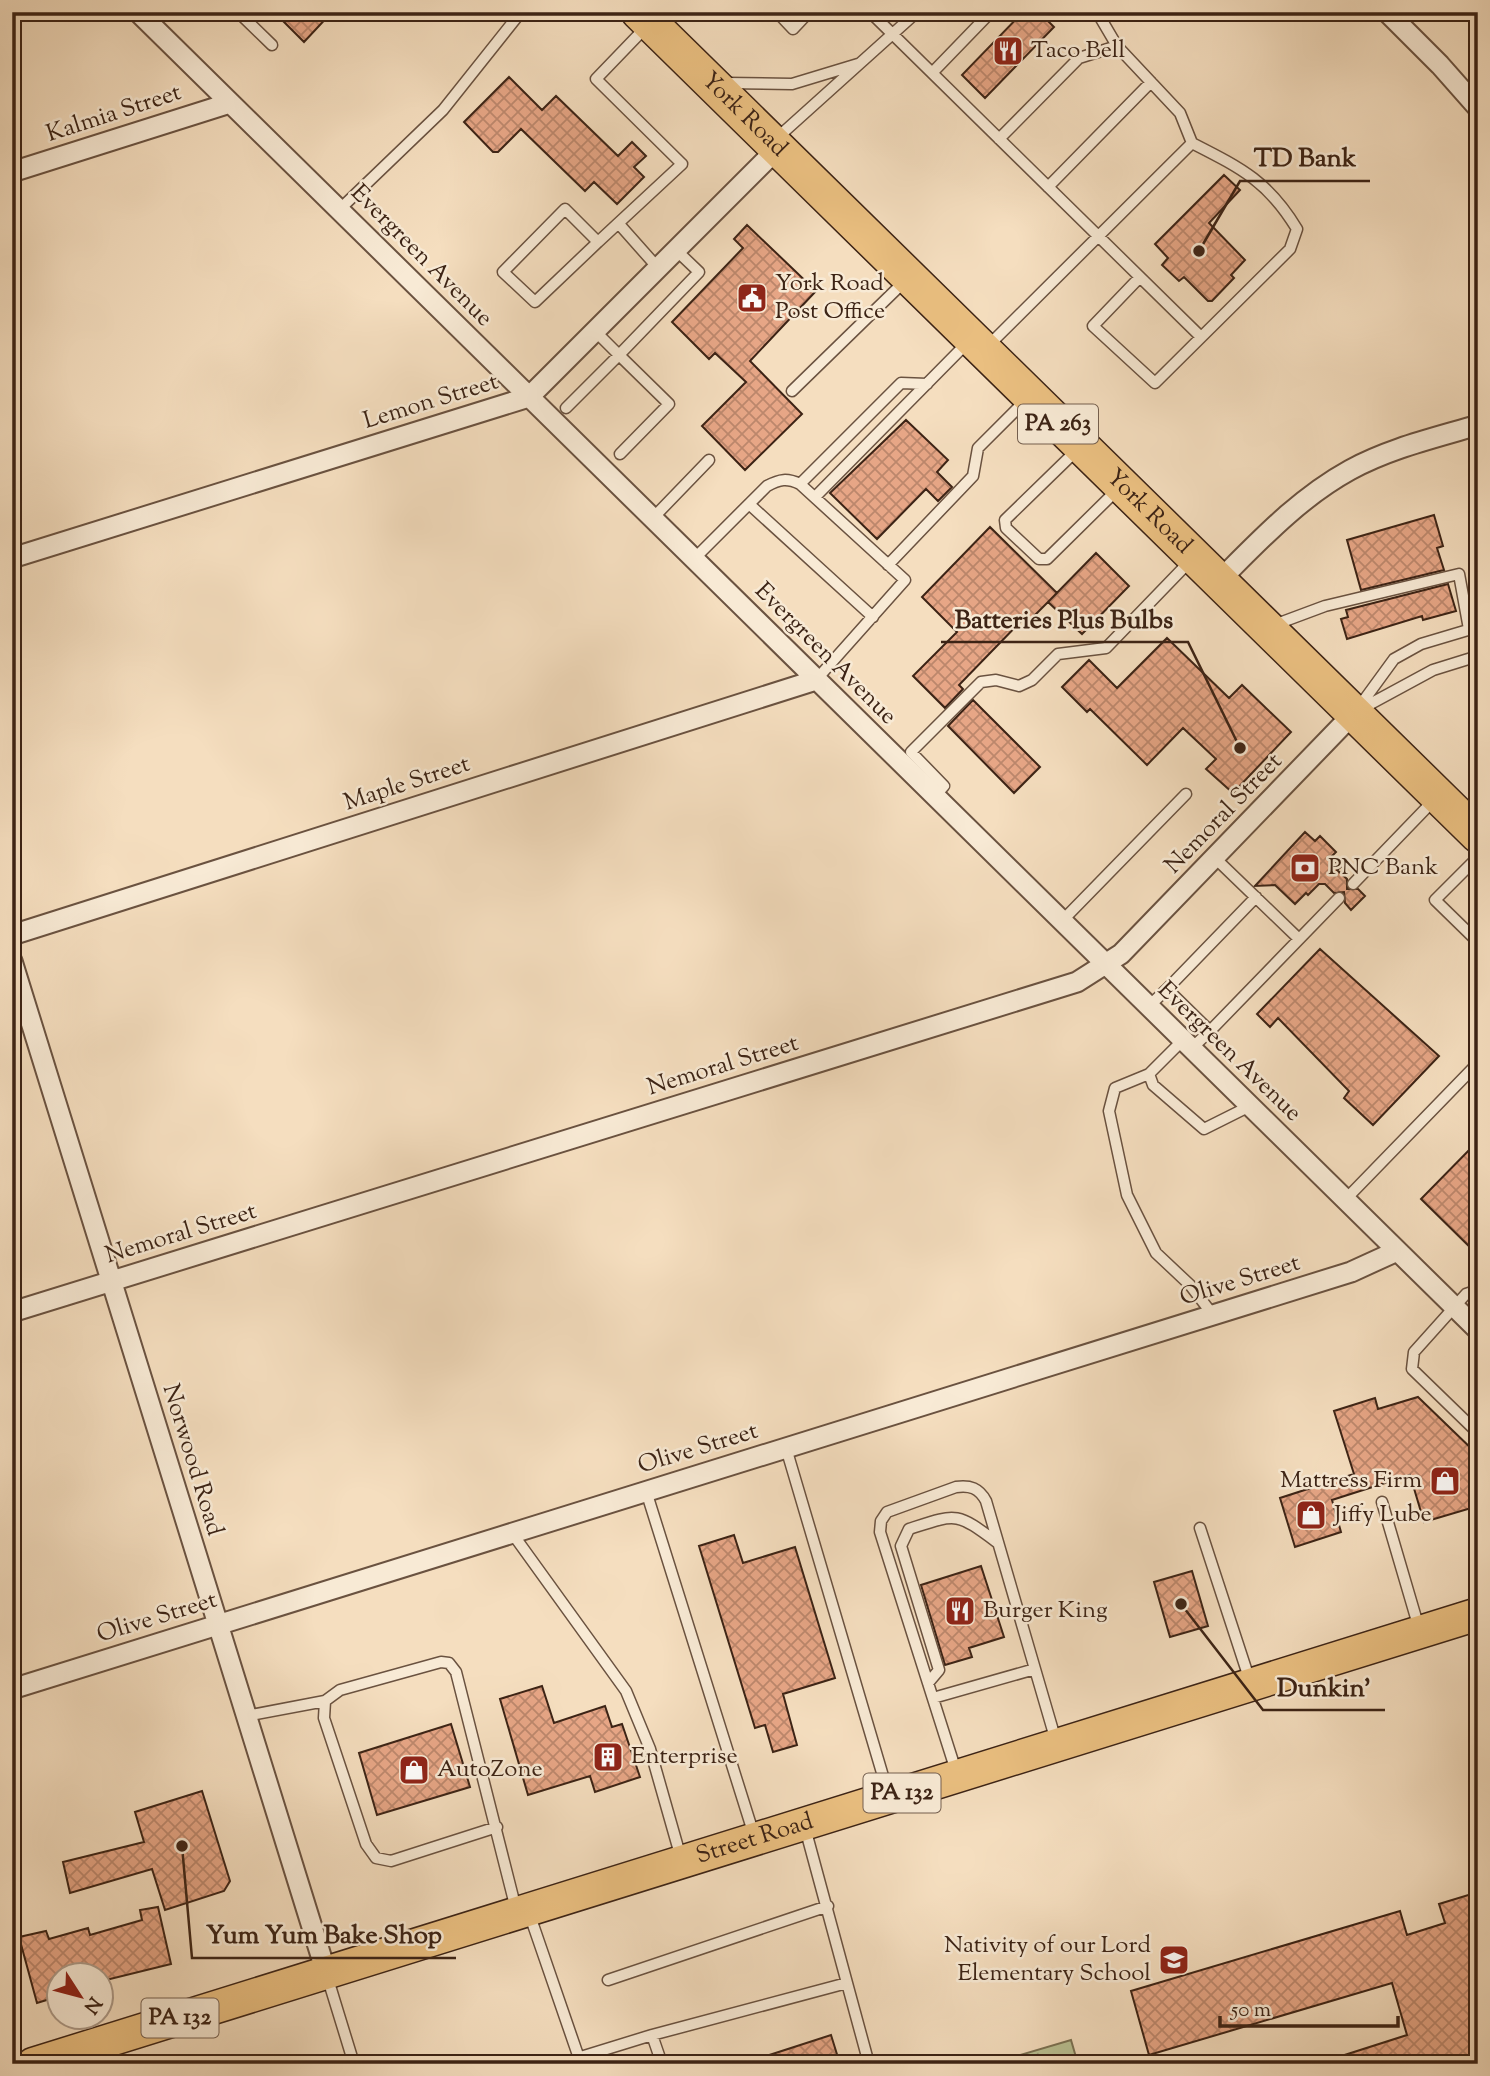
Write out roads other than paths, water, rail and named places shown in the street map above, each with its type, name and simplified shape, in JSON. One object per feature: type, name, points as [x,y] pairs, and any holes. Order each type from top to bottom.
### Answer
[{"type":"highway","name":"York Road","points":[[644,18],[1478,835]]},
{"type":"main road","name":"Street Road","points":[[38,2063],[1478,1614]]},
{"type":"street","points":[[1387,12],[1478,108]]},
{"type":"street","name":"Evergreen Avenue","points":[[148,16],[230,103],[1478,1330]]},
{"type":"street","name":"Kalmia Street","points":[[12,172],[230,103]]},
{"type":"street","name":"Lemon Street","points":[[12,558],[529,397],[676,250],[774,146]]},
{"type":"street","points":[[1219,581],[1281,519],[1315,492],[1352,469],[1393,451],[1478,425]]},
{"type":"street","name":"Maple Street","points":[[12,935],[817,680]]},
{"type":"street","name":"Nemoral Street","points":[[12,1312],[1077,982],[1121,954],[1354,713]]},
{"type":"street","name":"Norwood Road","points":[[12,961],[326,1972]]},
{"type":"street","name":"Olive Street","points":[[12,1689],[1351,1272],[1397,1251]]},
{"type":"lane","points":[[238,12],[272,45]]},
{"type":"lane","points":[[339,210],[443,110],[522,12]]},
{"type":"lane","points":[[777,12],[793,29],[809,12]]},
{"type":"lane","points":[[870,12],[1201,337]]},
{"type":"lane","points":[[774,146],[917,12]]},
{"type":"lane","points":[[932,73],[991,12]]},
{"type":"lane","points":[[1097,12],[1117,46],[1180,113],[1192,143],[1248,171],[1282,204],[1297,229],[1290,249],[1155,383],[1093,326],[1140,277]]},
{"type":"lane","points":[[598,242],[565,209],[503,272],[536,302],[682,164],[596,79],[644,18]]},
{"type":"lane","points":[[999,139],[1079,58],[1117,46]]},
{"type":"lane","points":[[709,82],[792,84],[862,63]]},
{"type":"lane","points":[[1048,187],[1151,82]]},
{"type":"lane","points":[[815,497],[927,384],[977,344],[1098,236],[1192,143]]},
{"type":"lane","points":[[619,225],[658,268]]},
{"type":"lane","points":[[566,408],[699,272],[676,250]]},
{"type":"lane","points":[[792,391],[909,278]]},
{"type":"lane","points":[[595,331],[669,404],[620,454]]},
{"type":"lane","points":[[800,484],[901,383],[927,384]]},
{"type":"lane","points":[[888,565],[973,476],[978,448],[1030,396]]},
{"type":"lane","points":[[1081,446],[1005,520],[1006,528],[1039,559],[1047,559],[1121,485]]},
{"type":"lane","points":[[653,518],[709,460]]},
{"type":"lane","points":[[694,559],[749,504],[779,480],[800,484],[905,580],[817,680]]},
{"type":"lane","points":[[749,504],[873,617]]},
{"type":"lane","points":[[935,796],[944,786],[911,752],[981,682],[996,680],[1019,686],[1032,680],[1058,654],[1106,648],[1194,557]]},
{"type":"lane","points":[[1267,628],[1325,606],[1459,574],[1473,628],[1421,644],[1394,659],[1354,713]]},
{"type":"lane","points":[[1354,713],[1433,670],[1478,656]]},
{"type":"lane","points":[[1062,921],[1186,794]]},
{"type":"lane","points":[[1353,884],[1438,796]]},
{"type":"lane","points":[[1215,858],[1299,939]]},
{"type":"lane","points":[[1478,858],[1435,900],[1478,942]]},
{"type":"lane","points":[[1149,1007],[1256,897]]},
{"type":"lane","points":[[1213,1315],[1190,1285],[1156,1253],[1127,1195],[1109,1111],[1115,1088],[1149,1074],[1183,1040],[1194,1046],[1339,898]]},
{"type":"lane","points":[[1167,989],[1210,1031]]},
{"type":"lane","points":[[1345,1200],[1478,1063]]},
{"type":"lane","points":[[1149,1074],[1153,1085],[1203,1129],[1250,1106]]},
{"type":"lane","points":[[1478,1290],[1466,1294],[1414,1352],[1412,1369],[1478,1433]]},
{"type":"lane","points":[[786,1448],[890,1797]]},
{"type":"lane","points":[[958,1776],[884,1546],[881,1521],[887,1512],[897,1507],[967,1485],[982,1493],[1057,1745]]},
{"type":"lane","points":[[646,1491],[755,1839]]},
{"type":"lane","points":[[1382,1502],[1420,1632]]},
{"type":"lane","points":[[928,1683],[939,1670],[901,1546],[909,1529],[950,1515],[966,1519],[998,1543]]},
{"type":"lane","points":[[1200,1528],[1252,1684]]},
{"type":"lane","points":[[512,1533],[626,1691],[650,1749],[682,1862]]},
{"type":"lane","points":[[245,1716],[324,1701],[340,1690],[441,1662],[449,1663],[456,1672],[522,1911],[580,2061]]},
{"type":"lane","points":[[933,1698],[1035,1669]]},
{"type":"lane","points":[[324,1701],[324,1718],[366,1844],[376,1858],[391,1861],[497,1827]]},
{"type":"lane","points":[[804,1824],[869,2064]]},
{"type":"lane","points":[[608,1980],[828,1906]]},
{"type":"lane","points":[[326,1972],[354,2064]]},
{"type":"lane","points":[[558,2064],[580,2061],[652,2035],[847,1983]]},
{"type":"lane","points":[[652,2035],[662,2064]]},
{"type":"place","name":"Taco Bell","points":[[1008,51]]},
{"type":"place","name":"TD Bank","points":[[1199,251]]},
{"type":"place","name":"York Road Post Office","points":[[752,298]]},
{"type":"place","name":"Batteries Plus Bulbs","points":[[1240,748]]},
{"type":"place","name":"PNC Bank","points":[[1305,868]]},
{"type":"place","name":"Mattress Firm","points":[[1445,1481]]},
{"type":"place","name":"Jiffy Lube","points":[[1311,1515]]},
{"type":"place","name":"Dunkin'","points":[[1181,1604]]},
{"type":"place","name":"Burger King","points":[[960,1611]]},
{"type":"place","name":"Enterprise","points":[[608,1757]]},
{"type":"place","name":"AutoZone","points":[[414,1770]]},
{"type":"place","name":"Yum Yum Bake Shop","points":[[182,1846]]},
{"type":"place","name":"Nativity of our Lord Elementary School","points":[[1174,1960]]}]
